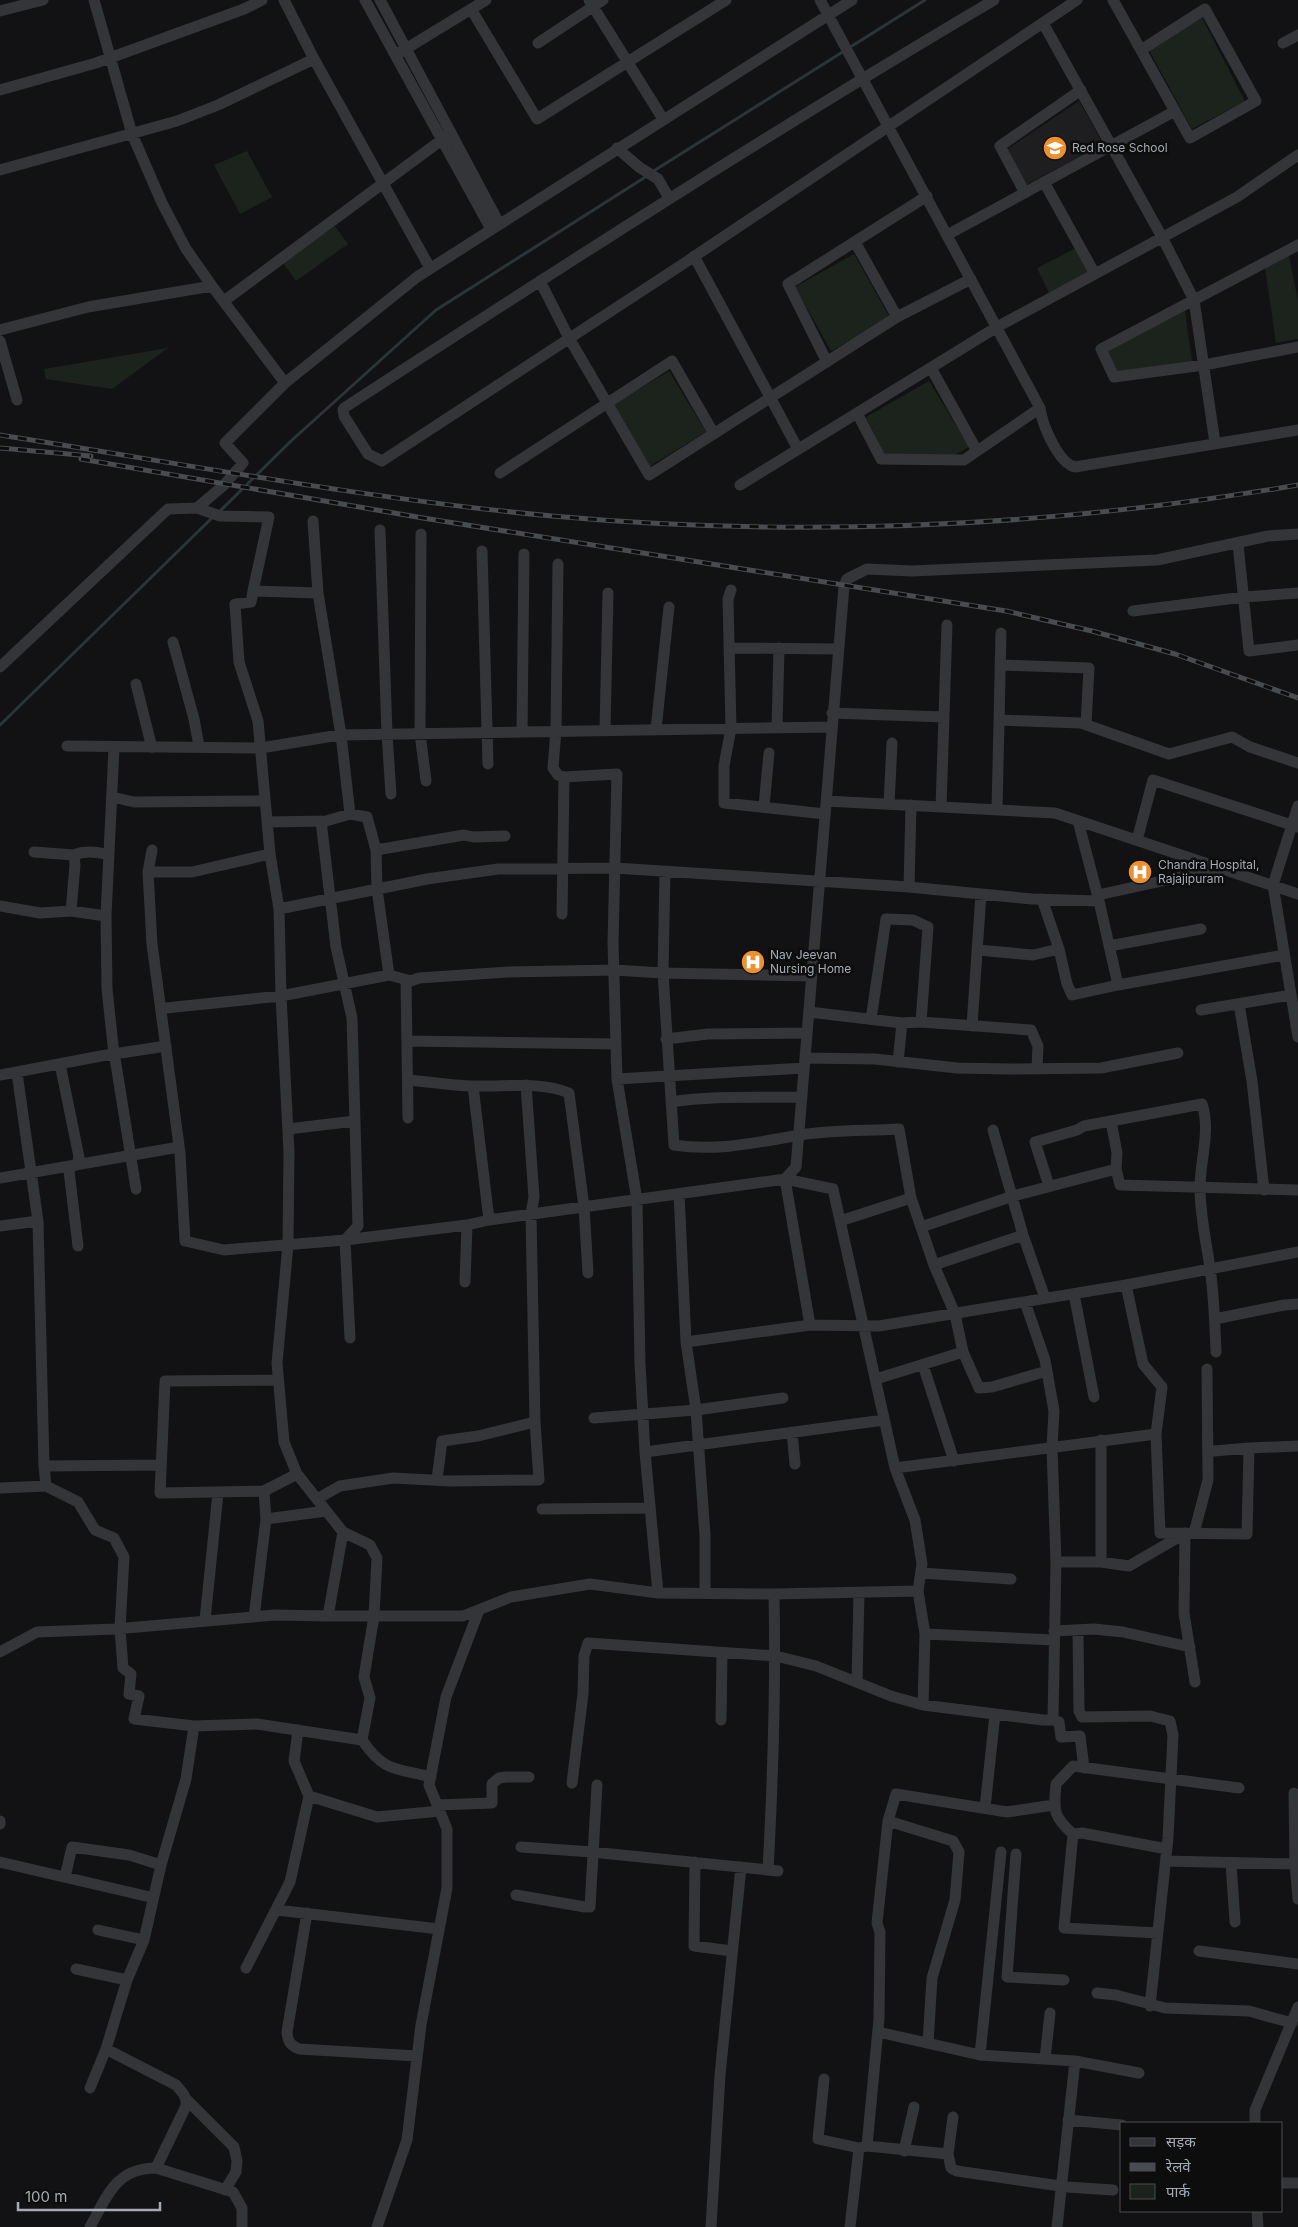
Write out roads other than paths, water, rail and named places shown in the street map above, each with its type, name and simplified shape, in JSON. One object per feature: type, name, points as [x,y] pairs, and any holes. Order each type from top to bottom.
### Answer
[{"type":"street","points":[[0,12],[20,3],[43,0]]},
{"type":"street","points":[[94,0],[132,134],[162,203],[186,249],[285,383]]},
{"type":"street","points":[[0,90],[111,57],[244,9],[262,0]]},
{"type":"street","points":[[284,0],[314,59],[430,268]]},
{"type":"street","points":[[365,0],[401,52],[495,226]]},
{"type":"street","points":[[380,0],[401,52]]},
{"type":"street","points":[[401,52],[486,0]]},
{"type":"street","points":[[538,43],[591,3],[603,0]]},
{"type":"street","points":[[471,9],[537,119],[726,0]]},
{"type":"street","points":[[820,0],[1040,408],[1043,426],[1064,461],[1075,467],[1298,430]]},
{"type":"street","points":[[197,508],[224,485],[243,464],[225,443],[285,383],[336,340],[430,268],[852,0]]},
{"type":"street","points":[[994,0],[863,78],[669,198],[344,408],[342,410],[344,416],[368,454],[382,461],[694,256],[1077,0]]},
{"type":"street","points":[[1113,0],[1190,138],[1256,102],[1205,9],[1141,50]]},
{"type":"street","points":[[591,3],[663,119]]},
{"type":"street","points":[[1043,23],[1162,237],[1194,300],[1215,443]]},
{"type":"street","points":[[1283,43],[1298,35]]},
{"type":"street","points":[[0,170],[176,121],[218,105],[314,59]]},
{"type":"street","points":[[1025,193],[1000,146],[1081,90]]},
{"type":"street","points":[[947,235],[1175,112]]},
{"type":"street","points":[[224,301],[447,136]]},
{"type":"street","points":[[617,148],[639,168],[658,179],[669,198]]},
{"type":"street","points":[[740,485],[997,327],[1237,197],[1298,155]]},
{"type":"street","points":[[1044,182],[1096,274]]},
{"type":"street","points":[[827,362],[788,284],[927,196]]},
{"type":"street","points":[[855,242],[897,317]]},
{"type":"street","points":[[1298,245],[1101,349],[1114,377],[1204,365],[1298,347]]},
{"type":"street","points":[[694,256],[798,449]]},
{"type":"street","points":[[540,281],[569,338],[649,475],[897,317],[971,279]]},
{"type":"street","points":[[0,330],[88,307],[212,286]]},
{"type":"street","points":[[0,340],[17,400]]},
{"type":"street","points":[[500,473],[672,361],[714,434]]},
{"type":"street","points":[[930,368],[977,451]]},
{"type":"street","points":[[858,413],[881,459],[964,460],[1040,408]]},
{"type":"street","points":[[0,667],[168,509],[197,508],[220,516],[269,516],[251,602],[235,604],[239,662],[258,721],[270,854],[279,909],[281,996],[288,1129],[288,1246],[276,1364],[284,1442],[297,1474],[343,1532],[370,1545],[377,1558],[374,1616],[364,1677],[370,1698],[362,1740]]},
{"type":"street","points":[[313,521],[318,593],[341,734],[350,814]]},
{"type":"street","points":[[380,530],[391,794]]},
{"type":"street","points":[[421,534],[420,733],[426,781]]},
{"type":"street","points":[[785,1179],[796,1167],[826,814],[837,649],[844,586],[847,579],[867,569],[912,571],[1157,560],[1268,536],[1298,534]]},
{"type":"street","points":[[1238,544],[1249,651],[1298,645]]},
{"type":"street","points":[[482,551],[488,764]]},
{"type":"street","points":[[522,731],[524,554]]},
{"type":"street","points":[[558,564],[556,730],[553,768],[564,777],[617,774],[614,970],[617,1079],[637,1200],[645,1452],[658,1593]]},
{"type":"street","points":[[731,590],[728,599],[731,728],[724,766],[724,803],[826,814]]},
{"type":"street","points":[[253,591],[318,593]]},
{"type":"street","points":[[605,730],[608,593]]},
{"type":"street","points":[[1133,611],[1244,597],[1298,593]]},
{"type":"street","points":[[656,729],[668,608]]},
{"type":"street","points":[[941,807],[947,625]]},
{"type":"street","points":[[997,810],[1000,634]]},
{"type":"street","points":[[173,642],[194,719],[199,746]]},
{"type":"street","points":[[730,648],[837,649]]},
{"type":"street","points":[[777,728],[779,648]]},
{"type":"street","points":[[0,654],[13,655]]},
{"type":"street","points":[[1000,665],[1089,668],[1086,725]]},
{"type":"street","points":[[136,684],[152,748]]},
{"type":"street","points":[[832,713],[944,717]]},
{"type":"street","points":[[999,720],[1086,725],[1169,754],[1232,737],[1250,747],[1298,763]]},
{"type":"street","points":[[67,746],[114,748],[199,746],[261,748],[341,734],[831,727]]},
{"type":"street","points":[[889,804],[892,743]]},
{"type":"street","points":[[114,748],[106,916],[107,988],[114,1056],[136,1189]]},
{"type":"street","points":[[764,806],[768,753]]},
{"type":"street","points":[[562,914],[564,777]]},
{"type":"street","points":[[1137,840],[1153,780],[1295,826]]},
{"type":"street","points":[[112,797],[134,802],[265,801]]},
{"type":"street","points":[[826,801],[1055,813],[1298,894]]},
{"type":"street","points":[[909,887],[911,805]]},
{"type":"street","points":[[1298,806],[1295,826],[1273,885],[1291,995],[1295,1007],[1298,1037]]},
{"type":"street","points":[[267,822],[321,820],[350,814],[367,817],[376,850],[377,889],[389,975]]},
{"type":"street","points":[[321,820],[336,947],[352,1018],[358,1226],[345,1240],[350,1338]]},
{"type":"street","points":[[1078,821],[1099,898],[1118,985]]},
{"type":"street","points":[[376,850],[464,835],[473,838],[505,836]]},
{"type":"street","points":[[152,850],[148,872],[152,944],[179,1147],[185,1242],[224,1250],[288,1246],[467,1226],[489,1220],[785,1179],[833,1189],[895,1468],[915,1520],[922,1564],[918,1591],[924,1634],[923,1705]]},
{"type":"street","points":[[34,852],[74,855],[79,852],[98,852],[109,855]]},
{"type":"street","points":[[148,872],[192,872],[270,854]]},
{"type":"street","points":[[71,911],[75,865],[74,855]]},
{"type":"street","points":[[279,909],[427,879],[498,869],[615,868],[909,887],[1042,899],[1099,898],[1221,868]]},
{"type":"street","points":[[666,872],[663,973],[674,1146],[695,1149],[711,1148],[798,1135],[899,1129],[911,1198],[934,1265],[955,1314],[963,1352],[975,1382],[981,1389],[1047,1371]]},
{"type":"street","points":[[972,1026],[982,894]]},
{"type":"street","points":[[1042,899],[1072,995],[1284,955]]},
{"type":"street","points":[[0,906],[40,913],[71,911],[106,916]]},
{"type":"street","points":[[872,1018],[886,919],[913,920],[928,927],[921,1022]]},
{"type":"street","points":[[1109,946],[1201,929]]},
{"type":"street","points":[[978,950],[1032,955],[1059,950]]},
{"type":"street","points":[[166,1008],[281,996],[389,975],[406,980],[508,972],[614,970],[663,973],[811,976]]},
{"type":"street","points":[[406,980],[409,1080],[408,1118]]},
{"type":"street","points":[[1201,1010],[1291,995]]},
{"type":"street","points":[[1239,1004],[1252,1081],[1264,1190]]},
{"type":"street","points":[[809,1012],[872,1018],[902,1024],[921,1022],[1031,1030],[1038,1046],[1037,1069]]},
{"type":"street","points":[[898,1062],[902,1024]]},
{"type":"street","points":[[666,1039],[708,1034],[807,1033]]},
{"type":"street","points":[[407,1041],[616,1044]]},
{"type":"street","points":[[0,1075],[166,1046]]},
{"type":"street","points":[[617,1079],[669,1077],[804,1063],[875,1059],[957,1068],[1101,1068],[1178,1052]]},
{"type":"street","points":[[60,1064],[78,1157],[77,1164],[69,1171],[78,1246]]},
{"type":"street","points":[[17,1073],[38,1221],[46,1486]]},
{"type":"street","points":[[409,1080],[473,1086],[526,1085],[560,1089],[569,1093],[584,1207],[588,1273]]},
{"type":"street","points":[[317,1499],[340,1486],[393,1478],[451,1481],[539,1480],[535,1422],[531,1214],[534,1197],[526,1085]]},
{"type":"street","points":[[473,1086],[489,1220]]},
{"type":"street","points":[[671,1102],[704,1097],[802,1097]]},
{"type":"street","points":[[1049,1186],[1035,1142],[1111,1121],[1202,1104],[1207,1117],[1200,1188],[1204,1242],[1210,1268],[1215,1319],[1216,1352]]},
{"type":"street","points":[[288,1129],[355,1120]]},
{"type":"street","points":[[1111,1121],[1117,1153],[1116,1169],[1120,1185],[1298,1190]]},
{"type":"street","points":[[993,1130],[1023,1235],[1045,1298]]},
{"type":"street","points":[[0,1178],[179,1147]]},
{"type":"street","points":[[921,1227],[1013,1196],[1116,1169]]},
{"type":"street","points":[[785,1179],[810,1325]]},
{"type":"street","points":[[679,1194],[686,1342],[696,1410],[705,1535],[705,1593]]},
{"type":"street","points":[[840,1221],[911,1198]]},
{"type":"street","points":[[0,1226],[38,1221]]},
{"type":"street","points":[[465,1282],[467,1226]]},
{"type":"street","points":[[934,1265],[1023,1235]]},
{"type":"street","points":[[686,1342],[810,1325],[879,1326],[1126,1285],[1298,1252]]},
{"type":"street","points":[[1126,1285],[1143,1364],[1162,1387],[1156,1434],[1160,1533],[1247,1534],[1249,1448]]},
{"type":"street","points":[[1074,1294],[1094,1397]]},
{"type":"street","points":[[1025,1302],[1045,1360],[1054,1411],[1052,1448],[1056,1562],[1053,1720]]},
{"type":"street","points":[[1215,1319],[1298,1304]]},
{"type":"street","points":[[876,1379],[963,1352]]},
{"type":"street","points":[[923,1365],[954,1460]]},
{"type":"street","points":[[1195,1682],[1184,1613],[1190,1533],[1208,1480],[1207,1369]]},
{"type":"street","points":[[278,1380],[165,1381],[160,1493],[264,1491],[297,1474]]},
{"type":"street","points":[[594,1418],[696,1410],[783,1398]]},
{"type":"street","points":[[645,1452],[884,1420]]},
{"type":"street","points":[[437,1479],[442,1441],[478,1436],[535,1422]]},
{"type":"street","points":[[792,1432],[795,1464]]},
{"type":"street","points":[[895,1468],[1156,1434]]},
{"type":"street","points":[[1101,1440],[1101,1562]]},
{"type":"street","points":[[1214,1451],[1298,1446]]},
{"type":"street","points":[[44,1466],[161,1465]]},
{"type":"street","points":[[0,1488],[46,1486],[78,1502],[95,1530],[114,1538],[124,1557],[120,1628],[123,1668],[131,1674],[129,1694],[138,1696],[134,1719],[194,1726],[257,1724],[362,1740],[374,1757],[385,1766],[431,1777]]},
{"type":"street","points":[[254,1617],[266,1519],[264,1491]]},
{"type":"street","points":[[205,1620],[218,1493]]},
{"type":"street","points":[[542,1509],[650,1508]]},
{"type":"street","points":[[266,1519],[326,1511]]},
{"type":"street","points":[[328,1616],[343,1532]]},
{"type":"street","points":[[1056,1562],[1101,1562],[1129,1566],[1190,1533]]},
{"type":"street","points":[[921,1573],[1011,1579]]},
{"type":"street","points":[[0,1652],[37,1632],[120,1628],[254,1617],[463,1616],[510,1597],[590,1584],[658,1593],[774,1594],[918,1591]]},
{"type":"street","points":[[857,1682],[859,1593]]},
{"type":"street","points":[[521,1847],[592,1852],[773,1871],[776,1656],[774,1594]]},
{"type":"street","points":[[377,2227],[407,2140],[417,2056],[447,1878],[447,1829],[429,1785],[446,1696],[479,1610]]},
{"type":"street","points":[[924,1634],[1054,1636],[1078,1630],[1094,1629],[1123,1632],[1190,1647]]},
{"type":"street","points":[[1078,1630],[1079,1711],[1082,1716],[1150,1716],[1170,1721],[1173,1735],[1166,1861],[1150,2006]]},
{"type":"street","points":[[572,1783],[583,1694],[584,1656],[588,1643],[722,1654],[776,1656],[816,1666],[891,1696],[923,1705],[1053,1720],[1059,1722],[1061,1737],[1080,1736],[1084,1768]]},
{"type":"street","points":[[721,1720],[722,1654]]},
{"type":"street","points":[[985,1808],[995,1714]]},
{"type":"street","points":[[90,2088],[106,2049],[126,1980],[144,1940],[161,1865],[186,1779],[194,1726]]},
{"type":"street","points":[[246,1968],[290,1882],[309,1796],[294,1761],[298,1730]]},
{"type":"street","points":[[1167,1849],[1082,1833],[1072,1834],[1058,1822],[1054,1805],[1056,1784],[1073,1766],[1239,1788]]},
{"type":"street","points":[[309,1796],[377,1817],[492,1802],[492,1784],[499,1778],[529,1777]]},
{"type":"street","points":[[516,1895],[590,1907],[597,1785]]},
{"type":"street","points":[[1294,1793],[1295,1864],[1298,1899]]},
{"type":"street","points":[[850,2227],[878,2032],[880,1932],[877,1923],[888,1820],[896,1794],[1007,1812],[1054,1805]]},
{"type":"street","points":[[888,1820],[953,1841],[959,1852],[954,1900],[932,1978],[928,2043]]},
{"type":"street","points":[[1072,1834],[1064,1928],[1158,1933]]},
{"type":"street","points":[[65,1877],[72,1847],[129,1855],[161,1865]]},
{"type":"street","points":[[980,2055],[1001,1852]]},
{"type":"street","points":[[1007,1977],[1016,1854]]},
{"type":"street","points":[[1166,1861],[1295,1864]]},
{"type":"street","points":[[0,1862],[150,1897]]},
{"type":"street","points":[[694,1862],[694,1946],[732,1951]]},
{"type":"street","points":[[1232,1863],[1235,1922]]},
{"type":"street","points":[[711,2227],[720,2075],[741,1868]]},
{"type":"street","points":[[277,1910],[439,1929]]},
{"type":"street","points":[[307,1913],[287,2032],[291,2045],[299,2049],[417,2056]]},
{"type":"street","points":[[98,1930],[144,1940]]},
{"type":"street","points":[[1199,1951],[1298,1964]]},
{"type":"street","points":[[76,1969],[126,1980]]},
{"type":"street","points":[[987,1976],[1064,1980]]},
{"type":"street","points":[[1097,1993],[1116,1995],[1150,2006],[1249,2011],[1292,2022]]},
{"type":"street","points":[[1255,2122],[1255,2110],[1298,2007]]},
{"type":"street","points":[[1045,2059],[1050,2013]]},
{"type":"street","points":[[878,2032],[980,2055],[1074,2061],[1139,2073]]},
{"type":"street","points":[[106,2049],[176,2085],[187,2100],[234,2147],[237,2161],[236,2172],[225,2190]]},
{"type":"street","points":[[1057,2227],[1074,2061]]},
{"type":"street","points":[[824,2080],[818,2139],[863,2147],[948,2154]]},
{"type":"street","points":[[156,2168],[186,2106],[187,2100]]},
{"type":"street","points":[[904,2151],[914,2107]]},
{"type":"street","points":[[954,2117],[951,2146],[948,2154],[951,2168],[956,2171],[1112,2190]]},
{"type":"street","points":[[1068,2120],[1120,2125]]},
{"type":"street","points":[[90,2227],[112,2186],[122,2178],[141,2168],[156,2168],[233,2192],[242,2208],[242,2227]]},
{"type":"street","points":[[1283,2183],[1298,2183]]},
{"type":"street","points":[[1257,2212],[1258,2227]]},
{"type":"waterway","points":[[652,172],[925,0]]},
{"type":"waterway","points":[[219,512],[291,441],[436,310],[647,176]]},
{"type":"waterway","points":[[0,725],[214,516]]},
{"type":"railway","points":[[0,435],[345,491],[483,509],[645,523],[832,527],[1020,519],[1113,511],[1298,485]]},
{"type":"railway","points":[[0,448],[91,456]]},
{"type":"railway","points":[[81,459],[423,518],[1006,611],[1092,631],[1175,654],[1298,698]]},
{"type":"place","name":"Red Rose School","points":[[1055,148]]},
{"type":"place","name":"Chandra Hospital, Rajajipuram","points":[[1140,872]]},
{"type":"place","name":"Nav Jeevan Nursing Home","points":[[753,962]]}]
